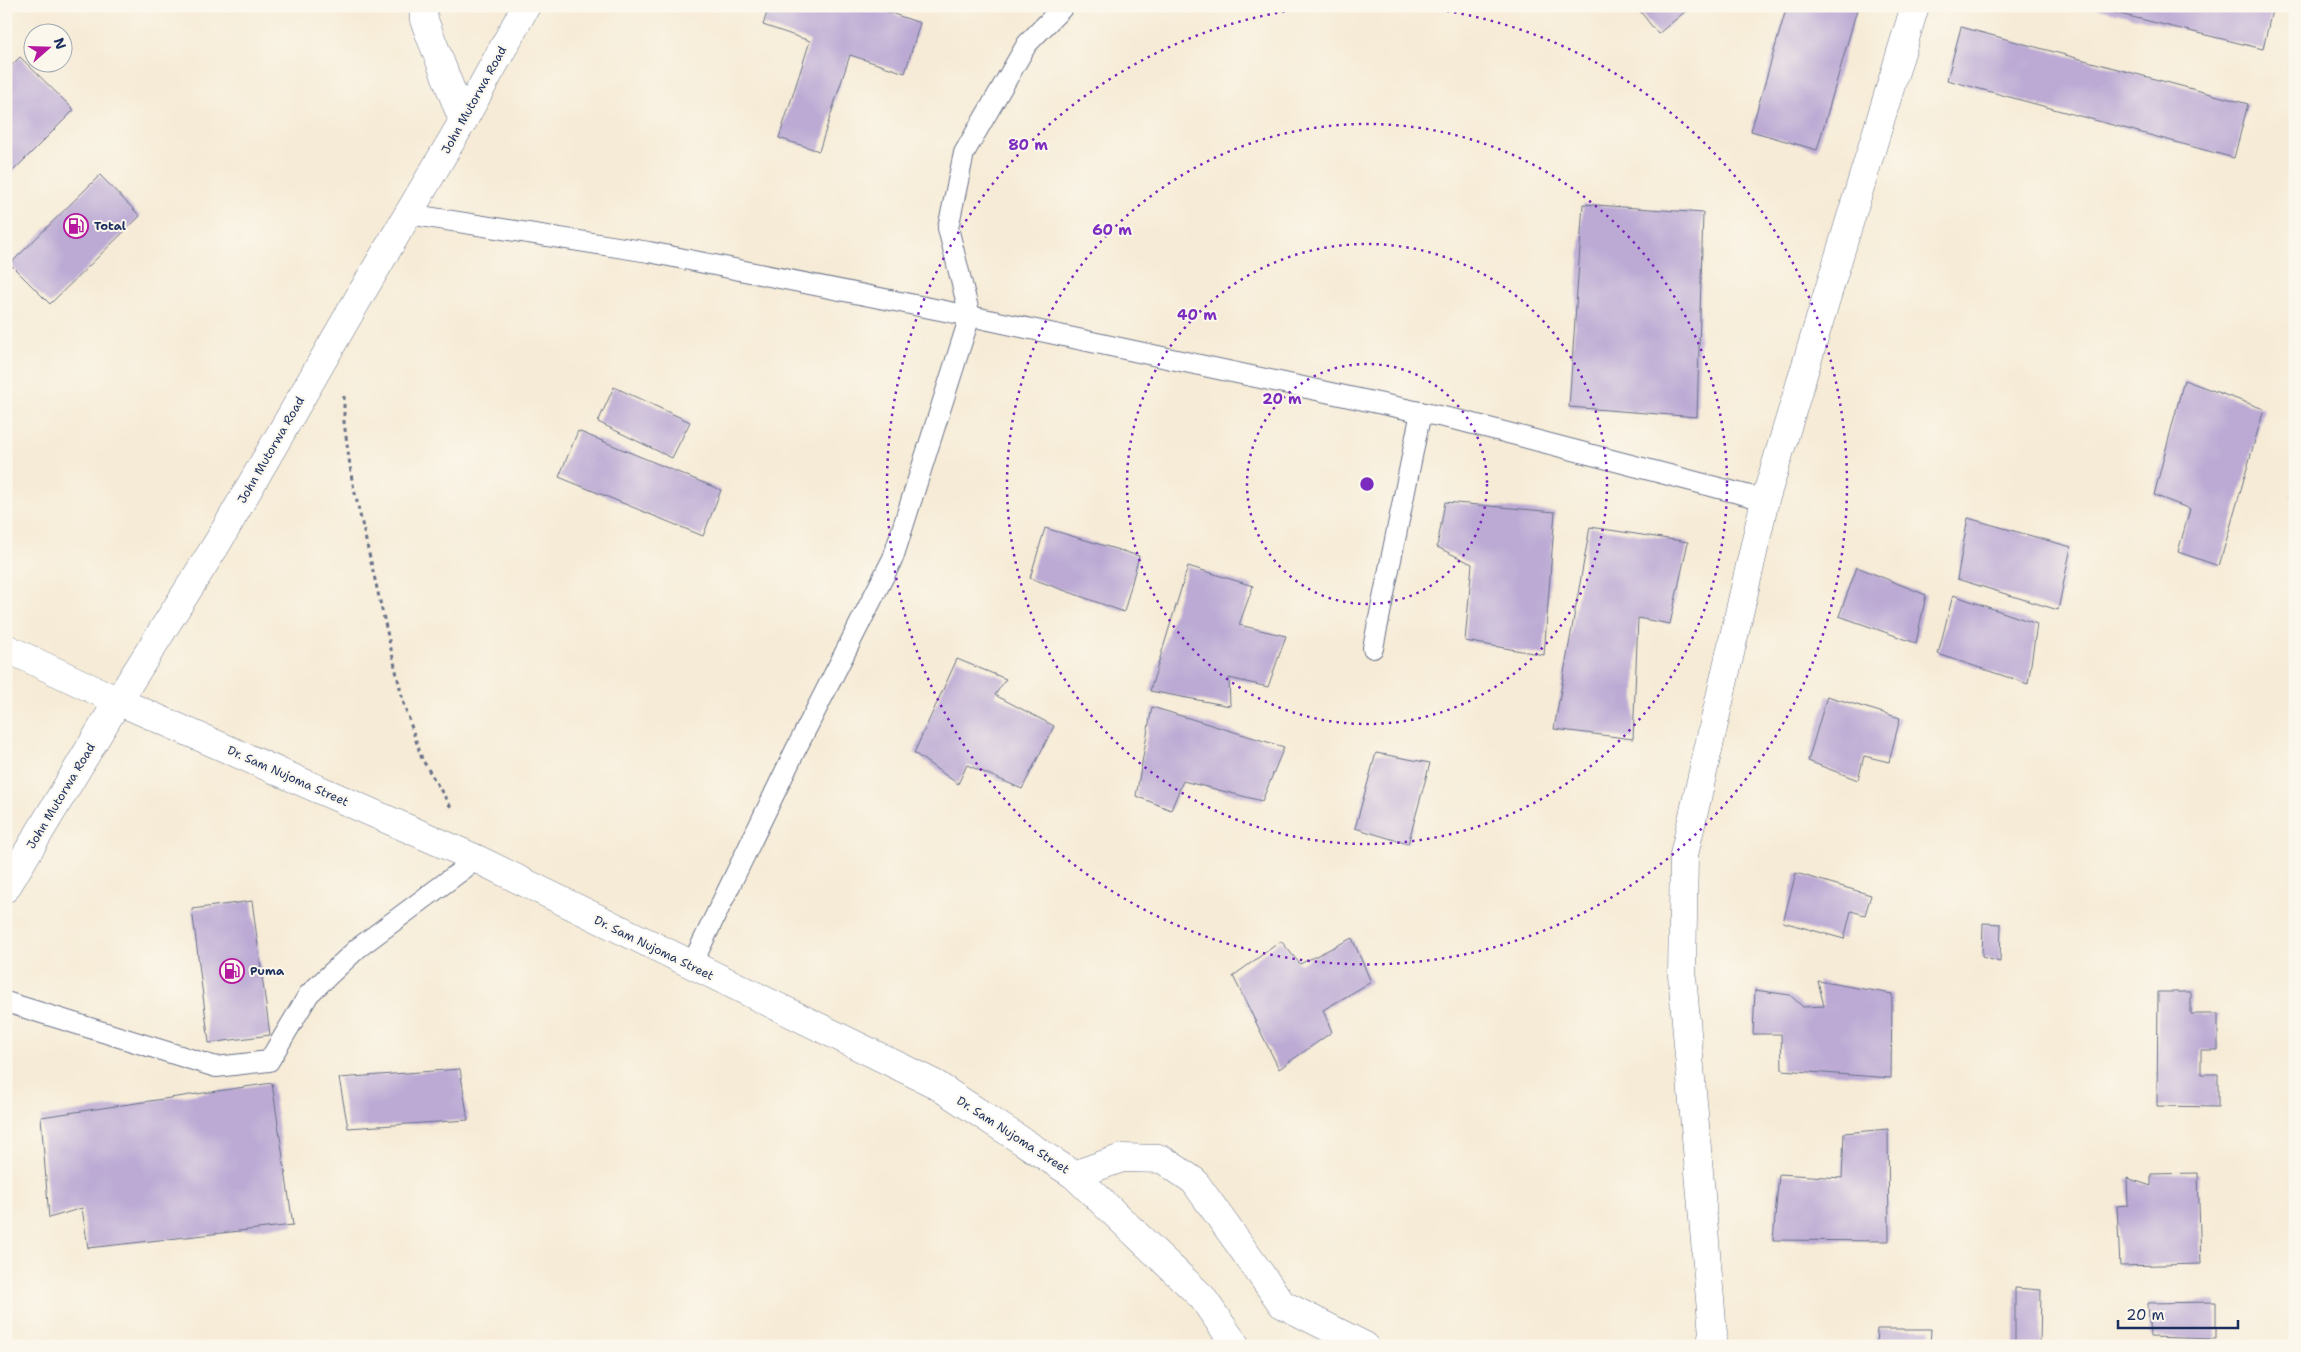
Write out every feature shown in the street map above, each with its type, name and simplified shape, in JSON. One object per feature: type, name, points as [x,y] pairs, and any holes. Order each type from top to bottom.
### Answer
[{"type":"street","points":[[423,6],[424,20],[463,121]]},
{"type":"street","name":"John Mutorwa Road","points":[[6,888],[118,701],[218,542],[463,121],[526,6]]},
{"type":"street","points":[[1710,1346],[1713,1334],[1682,975],[1684,855],[1765,500],[1915,6]]},
{"type":"street","name":"Dr. Sam Nujoma Street","points":[[6,648],[118,701],[478,860],[934,1084],[1074,1175],[1202,1297],[1236,1346]]},
{"type":"street","points":[[1074,1175],[1122,1158],[1162,1159],[1194,1181],[1282,1304],[1365,1346]]},
{"type":"lane","points":[[691,966],[799,742],[893,558],[970,316],[948,228],[964,153],[1027,44],[1064,6]]},
{"type":"lane","points":[[408,214],[649,252],[970,316],[1420,412],[1765,500]]},
{"type":"lane","points":[[1373,648],[1420,412]]},
{"type":"lane","points":[[6,1002],[216,1067],[269,1061],[309,994],[358,948],[478,860]]},
{"type":"path","points":[[344,388],[344,422],[352,480],[403,701],[422,759],[451,807],[478,860]]},
{"type":"building","points":[[769,6],[870,6],[920,23],[905,73],[850,55],[819,151],[779,138],[810,41],[763,25]]},
{"type":"building","points":[[1636,6],[1692,6],[1658,34]]},
{"type":"building","points":[[1787,6],[1858,6],[1817,150],[1751,131]]},
{"type":"building","points":[[2087,6],[2273,6],[2263,49]]},
{"type":"building","points":[[1961,27],[2248,104],[2234,158],[1947,80]]},
{"type":"building","points":[[20,57],[22,59],[22,72],[35,72],[74,110],[6,178],[6,71]]},
{"type":"building","points":[[100,175],[140,216],[50,304],[10,264]]},
{"type":"building","points":[[1583,204],[1703,213],[1697,417],[1569,407]]},
{"type":"building","points":[[2184,380],[2264,409],[2219,566],[2178,552],[2190,509],[2154,495]]},
{"type":"building","points":[[614,387],[690,422],[672,458],[598,422]]},
{"type":"building","points":[[578,431],[721,490],[703,536],[559,477]]},
{"type":"building","points":[[2295,483],[2295,496],[2291,495]]},
{"type":"building","points":[[1445,502],[1555,512],[1544,655],[1465,641],[1472,564],[1437,547]]},
{"type":"building","points":[[1968,518],[2071,547],[2058,610],[1957,579]]},
{"type":"building","points":[[1590,527],[1688,542],[1670,624],[1638,618],[1633,739],[1554,729]]},
{"type":"building","points":[[1045,528],[1139,556],[1124,612],[1030,578]]},
{"type":"building","points":[[1188,566],[1253,586],[1239,625],[1286,636],[1268,687],[1229,678],[1230,706],[1150,691]]},
{"type":"building","points":[[1857,567],[1926,595],[1916,643],[1839,616]]},
{"type":"building","points":[[1953,595],[2037,624],[2028,684],[1938,654]]},
{"type":"building","points":[[957,659],[1006,679],[995,695],[1054,726],[1022,789],[967,765],[958,784],[914,753]]},
{"type":"building","points":[[1827,696],[1900,718],[1889,762],[1864,756],[1858,780],[1808,761]]},
{"type":"building","points":[[1152,707],[1284,747],[1262,801],[1183,781],[1171,810],[1136,796]]},
{"type":"building","points":[[1376,753],[1430,763],[1408,844],[1355,828]]},
{"type":"building","points":[[1796,873],[1871,895],[1865,915],[1851,911],[1844,939],[1783,922]]},
{"type":"building","points":[[252,901],[270,1035],[209,1043],[192,909]]},
{"type":"building","points":[[1983,923],[2001,924],[2000,962],[1982,957]]},
{"type":"building","points":[[1352,938],[1371,982],[1323,1010],[1332,1032],[1279,1069],[1233,976],[1281,941],[1300,964]]},
{"type":"building","points":[[1818,981],[1892,994],[1891,1078],[1782,1070],[1781,1034],[1753,1034],[1755,990],[1790,995],[1803,1007],[1824,1006]]},
{"type":"building","points":[[2158,992],[2191,992],[2191,1014],[2218,1014],[2218,1050],[2201,1050],[2201,1074],[2218,1074],[2218,1107],[2157,1106]]},
{"type":"building","points":[[460,1069],[468,1120],[348,1128],[339,1078]]},
{"type":"building","points":[[272,1083],[293,1225],[88,1248],[82,1208],[49,1218],[41,1117]]},
{"type":"building","points":[[1888,1129],[1889,1241],[1773,1240],[1779,1174],[1842,1178],[1844,1133]]},
{"type":"building","points":[[2198,1173],[2201,1264],[2120,1266],[2117,1206],[2128,1205],[2127,1178],[2151,1186],[2151,1174]]},
{"type":"building","points":[[2015,1288],[2041,1290],[2040,1346],[2015,1346]]},
{"type":"building","points":[[2216,1302],[2216,1339],[2150,1337],[2148,1303]]},
{"type":"building","points":[[1877,1329],[1931,1329],[1930,1346],[1876,1346]]},
{"type":"place","name":"Total","points":[[76,226]]},
{"type":"place","name":"Puma","points":[[232,971]]}]
